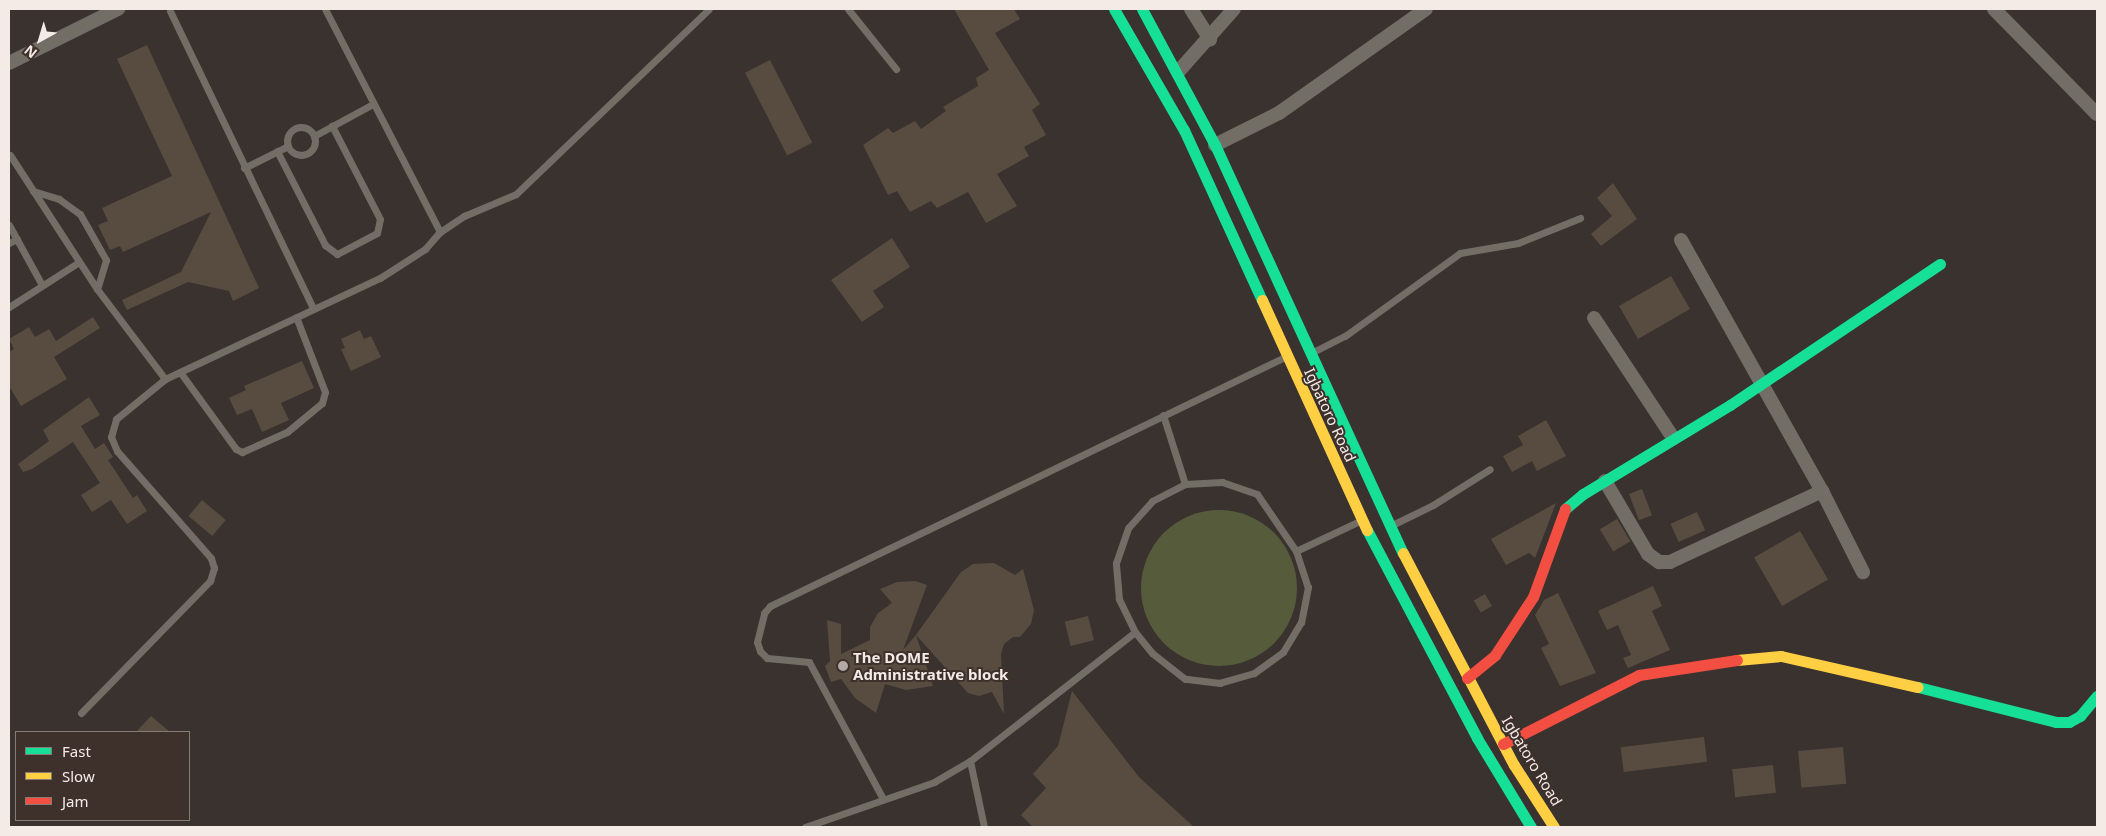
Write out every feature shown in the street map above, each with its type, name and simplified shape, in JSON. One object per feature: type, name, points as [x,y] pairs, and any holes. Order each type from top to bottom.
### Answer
[{"type":"street","points":[[9,63],[118,9]]},
{"type":"street","name":"Igbatoro Road","points":[[1114,9],[1184,130],[1362,520],[1428,648],[1531,827]]},
{"type":"street","name":"Igbatoro Road","points":[[1142,9],[1178,72],[1215,145],[1390,526],[1446,640],[1503,744],[1554,827]]},
{"type":"street","points":[[1191,9],[1210,39]]},
{"type":"street","points":[[1178,72],[1210,39],[1234,9]]},
{"type":"street","points":[[1215,145],[1279,113],[1426,9]]},
{"type":"street","points":[[1994,9],[2097,114]]},
{"type":"street","points":[[1681,240],[1760,385],[1822,491],[1863,572]]},
{"type":"street","points":[[1467,678],[1495,656],[1533,597],[1564,510],[1605,481],[1760,385],[1940,264]]},
{"type":"street","points":[[1594,318],[1673,438]]},
{"type":"street","points":[[1605,481],[1648,554],[1659,562],[1670,562],[1822,491]]},
{"type":"street","points":[[1428,648],[1446,640]]},
{"type":"street","points":[[1503,744],[1639,675],[1721,661],[1781,656],[1825,663],[2056,722],[2069,722],[2080,716],[2097,696]]},
{"type":"lane","points":[[325,9],[440,232]]},
{"type":"lane","points":[[81,713],[210,581],[214,568],[211,558],[117,451],[111,437],[116,420],[165,379],[380,278],[424,249],[440,232],[464,216],[530,183],[709,9]]},
{"type":"lane","points":[[848,9],[896,69]]},
{"type":"lane","points":[[170,11],[313,308]]},
{"type":"lane","points":[[314,136],[373,104]]},
{"type":"lane","points":[[277,151],[325,245],[337,254],[377,233],[380,219],[332,126]]},
{"type":"lane","points":[[296,128],[310,130],[314,136],[311,153],[293,153],[288,146],[287,139],[296,128]]},
{"type":"lane","points":[[244,168],[288,146]]},
{"type":"lane","points":[[10,155],[97,289],[165,379]]},
{"type":"lane","points":[[33,191],[60,199],[80,214],[106,260],[97,289]]},
{"type":"lane","points":[[1311,353],[1345,336],[1460,253],[1518,243],[1580,218]]},
{"type":"lane","points":[[9,225],[42,286]]},
{"type":"lane","points":[[9,243],[17,239]]},
{"type":"lane","points":[[9,306],[79,262]]},
{"type":"lane","points":[[180,372],[236,449],[242,452],[287,432],[322,403],[325,392],[296,317]]},
{"type":"lane","points":[[882,797],[808,662],[767,658],[760,651],[757,642],[764,613],[770,606],[1287,356]]},
{"type":"lane","points":[[1162,415],[1185,484]]},
{"type":"lane","points":[[1390,526],[1433,505],[1490,469]]},
{"type":"lane","points":[[1222,482],[1257,494],[1296,551],[1308,587],[1301,622],[1283,652],[1254,673],[1220,682],[1185,679],[1152,653],[1135,632],[1119,599],[1116,563],[1125,537],[1152,500],[1185,484],[1222,482]]},
{"type":"lane","points":[[1296,551],[1362,520]]},
{"type":"lane","points":[[805,827],[882,797],[934,782],[970,761],[1135,632]]},
{"type":"lane","points":[[970,761],[984,827]]},
{"type":"green space","points":[[1219,510],[1249,516],[1262,523],[1274,533],[1284,545],[1291,558],[1297,588],[1291,618],[1284,631],[1274,643],[1262,653],[1249,660],[1219,666],[1189,660],[1176,653],[1164,643],[1154,631],[1147,618],[1141,588],[1147,558],[1154,545],[1164,533],[1176,523],[1189,516]]},
{"type":"building","points":[[954,9],[1014,9],[1020,19],[995,33],[1040,104],[1032,110],[1046,135],[1024,147],[1029,156],[997,174],[1017,206],[986,223],[968,192],[937,208],[931,201],[910,212],[897,191],[888,195],[863,145],[888,128],[893,133],[915,121],[921,129],[946,111],[943,107],[978,86],[976,78],[989,70]]},
{"type":"building","points":[[147,45],[259,288],[233,301],[229,291],[188,282],[127,310],[122,300],[181,272],[211,212],[123,252],[120,246],[110,250],[98,225],[108,221],[102,208],[172,176],[117,59]]},
{"type":"building","points":[[770,60],[812,143],[787,156],[745,73]]},
{"type":"building","points":[[1613,183],[1637,219],[1601,246],[1591,234],[1612,216],[1597,198]]},
{"type":"building","points":[[892,238],[910,267],[873,291],[884,307],[862,322],[831,280]]},
{"type":"building","points":[[1671,276],[1690,309],[1638,339],[1619,306]]},
{"type":"building","points":[[93,317],[100,328],[54,357],[67,379],[21,406],[9,386],[9,352],[14,349],[9,339],[29,327],[35,337],[49,329],[56,341]]},
{"type":"building","points":[[360,330],[364,339],[371,336],[381,357],[351,371],[341,349],[345,348],[341,339]]},
{"type":"building","points":[[302,361],[314,388],[281,403],[289,420],[262,432],[252,409],[237,415],[229,398],[246,390],[244,386]]},
{"type":"building","points":[[89,397],[100,415],[81,426],[95,449],[104,443],[113,457],[108,460],[133,498],[137,495],[147,511],[127,524],[111,500],[92,512],[81,495],[100,483],[73,442],[32,469],[23,472],[18,464],[49,441],[43,430]]},
{"type":"building","points":[[1546,420],[1566,456],[1537,471],[1532,461],[1512,472],[1503,456],[1523,445],[1518,436]]},
{"type":"building","points":[[1642,489],[1652,515],[1639,520],[1629,494]]},
{"type":"building","points":[[202,500],[226,520],[212,536],[189,516]]},
{"type":"building","points":[[1556,503],[1535,558],[1529,553],[1506,565],[1491,539]]},
{"type":"building","points":[[1697,512],[1705,530],[1679,542],[1671,524]]},
{"type":"building","points":[[1617,519],[1630,541],[1613,552],[1600,529]]},
{"type":"building","points":[[1800,531],[1828,579],[1782,606],[1754,558]]},
{"type":"building","points":[[994,563],[1015,575],[1023,569],[1034,610],[1031,624],[1020,637],[1013,637],[1004,644],[1001,654],[1004,714],[992,692],[979,696],[968,693],[916,635],[961,572],[973,564]]},
{"type":"building","points":[[915,581],[927,585],[903,650],[916,635],[933,686],[906,690],[885,684],[876,713],[855,698],[841,679],[831,682],[825,666],[830,661],[827,620],[841,624],[841,654],[870,640],[870,627],[878,613],[892,603],[880,589],[897,582]]},
{"type":"building","points":[[1653,586],[1662,606],[1652,611],[1670,650],[1628,668],[1623,658],[1631,655],[1618,625],[1607,630],[1598,611]]},
{"type":"building","points":[[1558,593],[1596,673],[1560,686],[1541,648],[1549,644],[1535,615],[1544,600]]},
{"type":"building","points":[[1485,594],[1492,606],[1481,613],[1474,600]]},
{"type":"building","points":[[1088,616],[1094,640],[1071,646],[1065,622]]},
{"type":"building","points":[[1072,691],[1139,777],[1194,827],[1033,827],[1021,815],[1046,788],[1033,774],[1058,746]]},
{"type":"building","points":[[151,716],[169,731],[137,731]]},
{"type":"building","points":[[1704,737],[1707,762],[1624,772],[1621,747]]},
{"type":"building","points":[[1843,747],[1846,784],[1801,788],[1798,751]]},
{"type":"building","points":[[1773,765],[1776,793],[1735,797],[1732,769]]},
{"type":"traffic: fast","points":[[1114,9],[1184,130],[1262,300]]},
{"type":"traffic: fast","points":[[1142,9],[1215,145],[1403,553]]},
{"type":"traffic: fast","points":[[1565,509],[1583,494],[1730,405],[1940,264]]},
{"type":"traffic: fast","points":[[1367,530],[1477,738],[1531,827]]},
{"type":"traffic: fast","points":[[1918,687],[2056,722],[2069,722],[2080,716],[2097,696]]},
{"type":"traffic: slow","points":[[1262,300],[1367,530]]},
{"type":"traffic: slow","points":[[1403,553],[1514,765],[1554,827]]},
{"type":"traffic: slow","points":[[1737,660],[1781,656],[1918,687]]},
{"type":"traffic: jam","points":[[1467,678],[1495,655],[1533,597],[1565,509]]},
{"type":"traffic: jam","points":[[1503,744],[1639,675],[1737,660]]},
{"type":"place","name":"The DOME Administrative block","points":[[843,666]]}]
